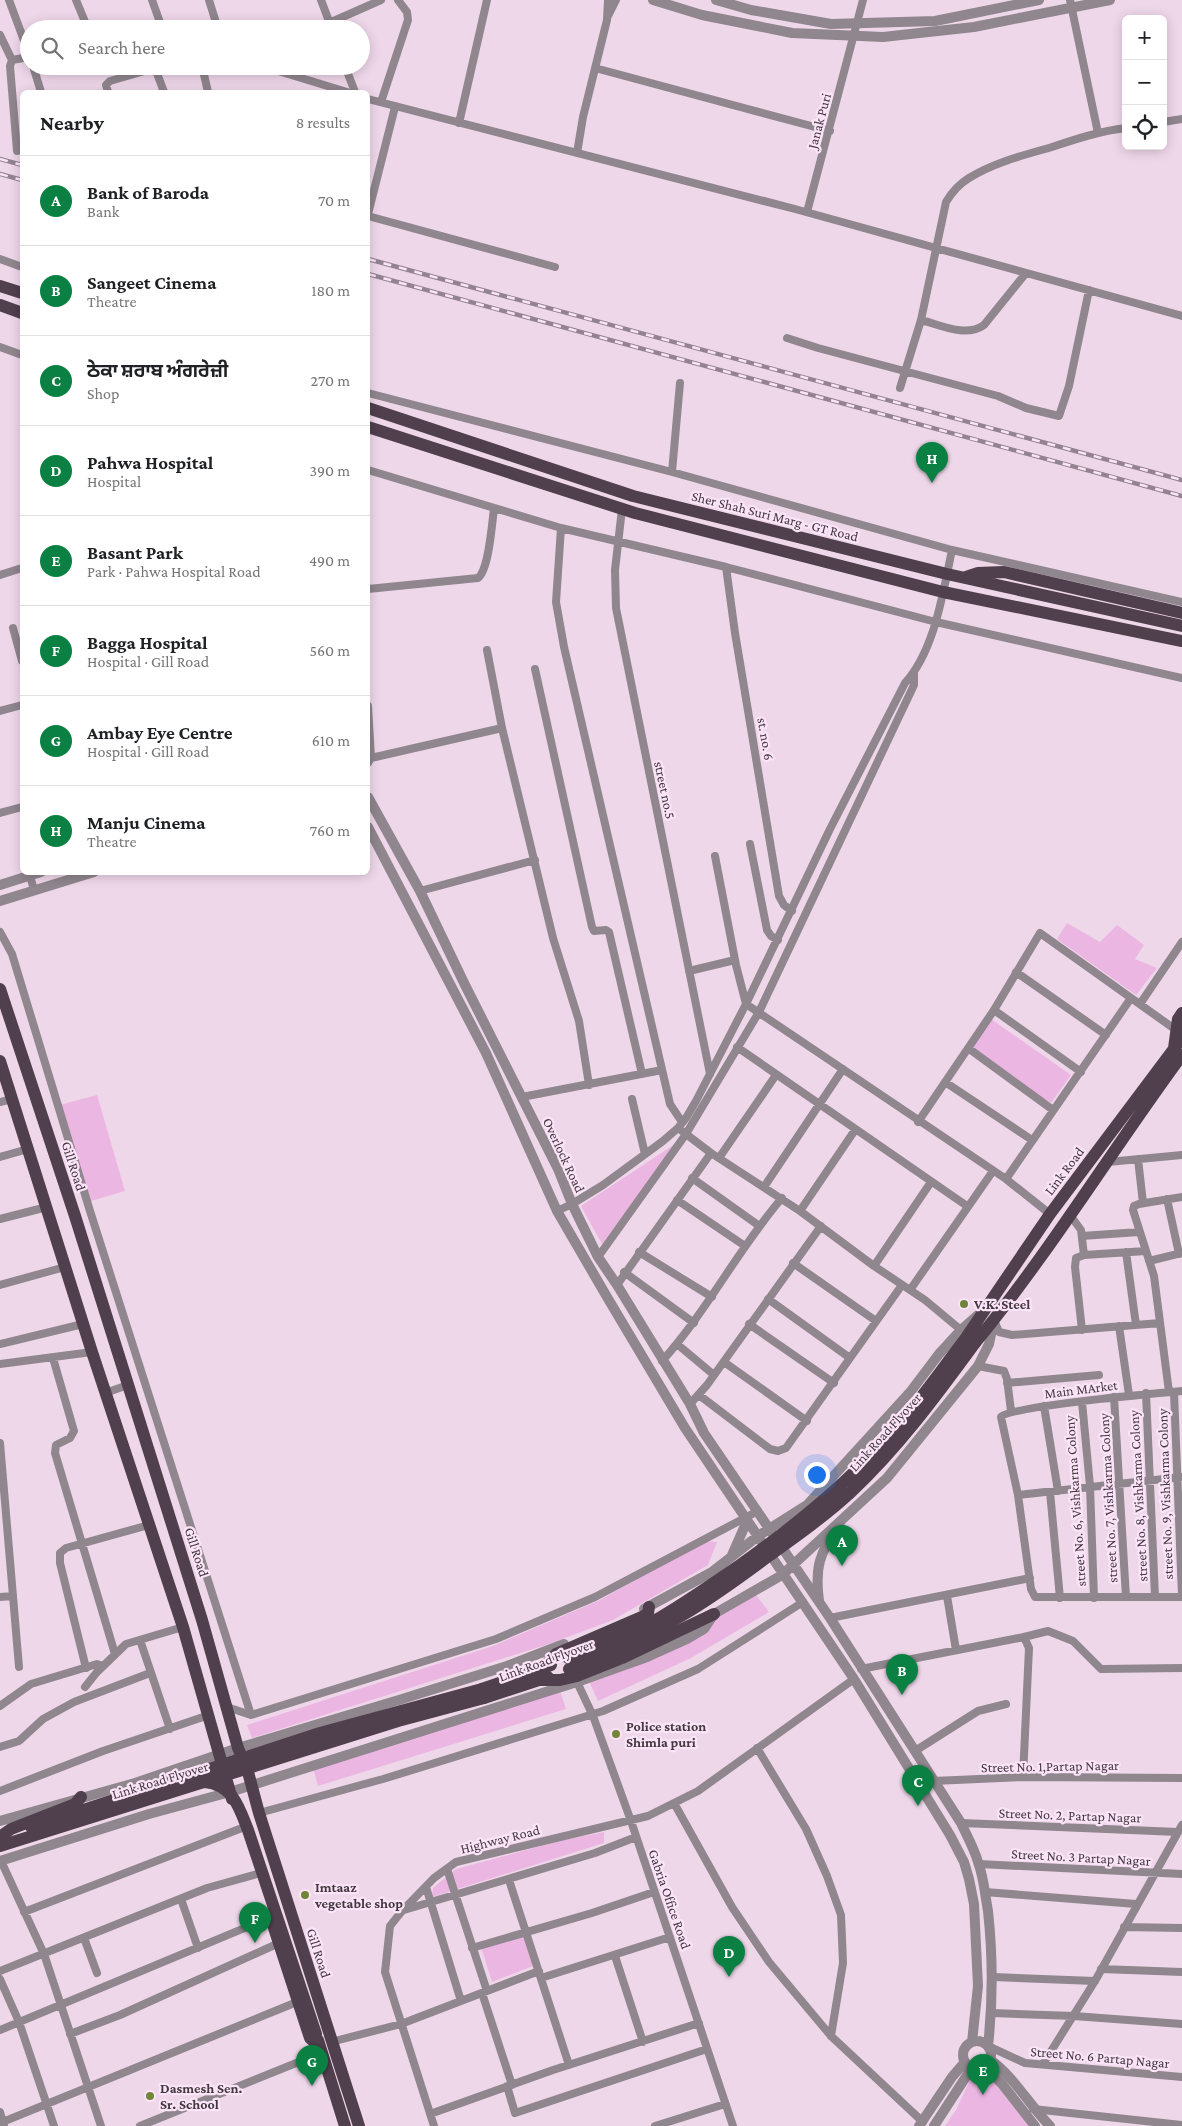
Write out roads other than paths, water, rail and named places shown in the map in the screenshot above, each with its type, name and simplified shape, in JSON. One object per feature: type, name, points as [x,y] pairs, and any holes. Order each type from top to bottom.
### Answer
[{"type":"main road","points":[[0,286],[20,292]]},
{"type":"main road","points":[[0,305],[20,312]]},
{"type":"main road","name":"Sher Shah Suri Marg - GT Road","points":[[370,409],[633,496],[963,578],[1182,626]]},
{"type":"main road","points":[[370,428],[622,509],[943,592],[1182,641]]},
{"type":"main road","points":[[963,578],[978,573],[1004,572],[1182,613]]},
{"type":"main road","name":"Gill Road","points":[[0,989],[128,1385],[199,1611],[238,1748],[248,1772],[345,2126]]},
{"type":"main road","points":[[994,1320],[1108,1162],[1179,1056],[1178,1019],[1182,1013]]},
{"type":"main road","name":"Link Road","points":[[982,1311],[1050,1214],[1179,1056]]},
{"type":"main road","name":"Gill Road","points":[[0,1062],[6,1100],[28,1149],[105,1393],[183,1627],[230,1792],[297,2002],[310,2038],[322,2044],[359,2126]]},
{"type":"main road","name":"Link Road Flyover","points":[[0,1846],[615,1650],[682,1616],[819,1520],[852,1491],[895,1446],[936,1396],[982,1311]]},
{"type":"main road","name":"Link Road Flyover","points":[[966,1338],[994,1320]]},
{"type":"main road","points":[[647,1611],[556,1654],[542,1674],[560,1680],[577,1676],[622,1658],[714,1614]]},
{"type":"main road","name":"Link Road Flyover","points":[[0,1837],[320,1733],[542,1674]]},
{"type":"main road","points":[[204,1782],[221,1786],[236,1800],[322,2044]]},
{"type":"main road","points":[[0,1837],[11,1829],[66,1808],[74,1804],[81,1797]]},
{"type":"street","points":[[9,0],[20,31]]},
{"type":"street","points":[[76,0],[84,20]]},
{"type":"street","points":[[152,0],[158,20]]},
{"type":"street","points":[[209,0],[215,20]]},
{"type":"street","points":[[321,0],[328,20]]},
{"type":"street","points":[[342,20],[381,0]]},
{"type":"street","points":[[381,102],[408,20],[407,12],[398,0]]},
{"type":"street","points":[[459,124],[487,0]]},
{"type":"street","points":[[577,154],[583,117],[606,20],[608,0]]},
{"type":"street","points":[[606,20],[616,0]]},
{"type":"street","points":[[652,0],[702,15],[792,33],[882,38],[974,27],[1042,15],[1071,3],[1110,0]]},
{"type":"street","points":[[716,0],[751,10],[831,24],[934,21],[1039,0]]},
{"type":"street","name":"Janak Puri","points":[[806,212],[830,131],[863,0]]},
{"type":"street","points":[[1071,3],[1098,133]]},
{"type":"street","points":[[1,39],[12,60],[10,66],[17,151]]},
{"type":"street","points":[[12,60],[20,58]]},
{"type":"street","points":[[595,68],[830,131]]},
{"type":"street","points":[[36,75],[40,90]]},
{"type":"street","points":[[107,90],[106,85],[110,81],[131,75]]},
{"type":"street","points":[[160,75],[164,90]]},
{"type":"street","points":[[204,75],[208,90]]},
{"type":"street","points":[[291,75],[340,90]]},
{"type":"street","points":[[348,75],[353,90]]},
{"type":"street","points":[[370,99],[459,124],[806,212],[1182,316]]},
{"type":"street","points":[[370,207],[395,107]]},
{"type":"street","points":[[1167,121],[1182,119]]},
{"type":"street","points":[[900,388],[921,320],[938,248],[946,202],[954,190],[968,179],[986,169],[1012,158],[1098,133],[1122,129]]},
{"type":"street","points":[[370,216],[555,267]]},
{"type":"street","points":[[0,259],[20,265]]},
{"type":"street","points":[[921,320],[964,332],[974,331],[984,325],[1026,273]]},
{"type":"street","points":[[788,338],[998,396],[1026,408],[1059,416],[1069,386],[1089,290]]},
{"type":"street","points":[[0,347],[20,354]]},
{"type":"street","points":[[672,472],[680,383]]},
{"type":"street","points":[[370,394],[672,472],[952,550],[1182,602]]},
{"type":"street","points":[[370,471],[560,528],[726,567],[936,622],[1182,678]]},
{"type":"street","points":[[370,589],[439,584],[482,576],[486,566],[494,508]]},
{"type":"street","name":"street no.5","points":[[622,509],[615,577],[616,608],[710,1074]]},
{"type":"street","points":[[0,1822],[81,1797],[135,1783],[238,1748],[507,1666],[647,1611],[712,1572],[769,1528],[807,1505],[911,1391],[939,1354],[966,1338],[910,1290],[874,1266],[782,1198],[711,1153],[686,1134],[680,1125],[670,1104],[574,692],[557,611],[560,528]]},
{"type":"street","points":[[557,1210],[572,1204],[603,1185],[645,1154],[680,1125],[696,1101],[778,940],[830,829],[905,683],[914,672],[936,622],[952,550]]},
{"type":"street","name":"st. no. 6","points":[[726,567],[734,632],[780,896],[784,905],[792,911]]},
{"type":"street","points":[[0,575],[20,569]]},
{"type":"street","points":[[13,628],[20,654]]},
{"type":"street","points":[[487,650],[502,728],[553,938],[579,1021],[589,1085]]},
{"type":"street","points":[[535,669],[592,927],[594,931],[606,930],[609,932],[642,1074]]},
{"type":"street","points":[[598,1257],[686,1134],[759,1012],[842,835],[878,765],[914,685],[914,672]]},
{"type":"street","points":[[0,712],[20,706]]},
{"type":"street","points":[[370,761],[502,728]]},
{"type":"street","name":"Overlock Road","points":[[370,801],[420,891],[558,1169],[572,1204],[598,1257],[617,1284],[662,1361],[690,1404],[704,1433],[830,1618],[961,1823],[979,1864],[985,1892],[993,1977],[992,2013],[988,2046]]},
{"type":"street","points":[[0,813],[20,808]]},
{"type":"street","points":[[370,831],[486,1053],[557,1210],[685,1428],[782,1575],[803,1602],[854,1679],[950,1835],[970,1879],[974,1904],[978,1986],[972,2042]]},
{"type":"street","points":[[750,844],[765,925],[770,935],[778,940]]},
{"type":"street","points":[[715,856],[735,960],[746,1004],[918,1122],[1006,1179],[1050,1214]]},
{"type":"street","points":[[420,891],[535,860]]},
{"type":"street","points":[[0,901],[84,875]]},
{"type":"street","points":[[0,885],[30,876],[34,890]]},
{"type":"street","points":[[0,932],[4,936],[12,954],[90,1211],[251,1715]]},
{"type":"street","points":[[918,1122],[994,1010],[1040,933],[1179,1034]]},
{"type":"street","points":[[1140,1004],[1182,942]]},
{"type":"street","points":[[690,971],[735,960]]},
{"type":"street","points":[[1016,972],[1106,1035]]},
{"type":"street","points":[[1006,1179],[1131,998]]},
{"type":"street","points":[[994,1010],[1081,1072]]},
{"type":"street","points":[[737,1048],[967,1206]]},
{"type":"street","points":[[968,1048],[1053,1110]]},
{"type":"street","points":[[764,1187],[843,1069]]},
{"type":"street","points":[[522,1097],[662,1070]]},
{"type":"street","points":[[719,1158],[776,1075]]},
{"type":"street","points":[[946,1082],[1032,1140]]},
{"type":"street","points":[[632,1099],[645,1154]]},
{"type":"street","points":[[800,1211],[855,1130]]},
{"type":"street","points":[[0,1157],[28,1149]]},
{"type":"street","points":[[617,1284],[711,1153]]},
{"type":"street","points":[[1108,1162],[1182,1155]]},
{"type":"street","points":[[1138,1159],[1143,1203],[1182,1197]]},
{"type":"street","points":[[910,1290],[993,1171]]},
{"type":"street","points":[[692,1178],[758,1225]]},
{"type":"street","points":[[874,1266],[931,1182]]},
{"type":"street","points":[[662,1361],[694,1323],[758,1225],[782,1198]]},
{"type":"street","points":[[1149,1261],[1180,1253],[1167,1199]]},
{"type":"street","points":[[677,1200],[745,1246]]},
{"type":"street","name":"street No. 9, Vishkarma Colony","points":[[1143,1203],[1136,1204],[1133,1210],[1154,1276],[1160,1323],[1175,1392],[1182,1596]]},
{"type":"street","points":[[0,1219],[46,1207]]},
{"type":"street","points":[[1070,1215],[1079,1226],[1084,1255]]},
{"type":"street","points":[[690,1404],[724,1362],[749,1324],[821,1226]]},
{"type":"street","points":[[1082,1236],[1139,1232]]},
{"type":"street","points":[[1082,1330],[1076,1258],[1084,1255],[1146,1251]]},
{"type":"street","points":[[639,1252],[712,1297]]},
{"type":"street","points":[[1126,1252],[1136,1325]]},
{"type":"street","points":[[793,1263],[876,1321]]},
{"type":"street","points":[[0,1285],[65,1267]]},
{"type":"street","points":[[624,1272],[694,1323]]},
{"type":"street","points":[[699,1395],[770,1449],[786,1448],[902,1285]]},
{"type":"street","points":[[768,1299],[850,1358]]},
{"type":"street","points":[[994,1320],[999,1332],[1012,1335],[1160,1323]]},
{"type":"street","points":[[101,2126],[44,1954],[0,1861],[150,1814],[230,1792],[578,1682],[647,1658],[687,1639],[704,1629],[714,1614],[782,1575],[792,1563],[892,1473],[978,1366],[990,1344],[994,1320]]},
{"type":"street","points":[[0,1344],[83,1324]]},
{"type":"street","points":[[749,1324],[834,1383]]},
{"type":"street","points":[[1119,1326],[1129,1395]]},
{"type":"street","points":[[677,1344],[714,1375]]},
{"type":"street","points":[[0,1364],[92,1352]]},
{"type":"street","points":[[53,1358],[73,1422],[74,1431],[70,1438],[56,1445],[56,1453],[115,1654]]},
{"type":"street","points":[[724,1362],[807,1421]]},
{"type":"street","points":[[978,1366],[1001,1369],[1005,1374],[1011,1411],[1001,1415],[1018,1495],[1032,1593],[1035,1597],[1182,1596]]},
{"type":"street","points":[[1007,1383],[1099,1375]]},
{"type":"street","points":[[105,1393],[128,1385]]},
{"type":"street","name":"Main MArket","points":[[1011,1411],[1146,1393],[1175,1392]]},
{"type":"street","name":"street No. 8, Vishkarma Colony","points":[[1146,1393],[1155,1597]]},
{"type":"street","name":"street No. 7, Vishkarma Colony","points":[[1114,1397],[1126,1597]]},
{"type":"street","name":"street No. 6, Vishkarma Colony","points":[[1082,1402],[1090,1486],[1094,1598]]},
{"type":"street","points":[[1044,1406],[1054,1492],[1060,1598]]},
{"type":"street","points":[[685,1428],[699,1420]]},
{"type":"street","points":[[0,1443],[19,1667]]},
{"type":"street","points":[[819,1604],[816,1581],[819,1558],[833,1535],[877,1493],[890,1479],[892,1473]]},
{"type":"street","points":[[1018,1495],[1179,1477]]},
{"type":"street","points":[[227,1707],[251,1715],[496,1639],[595,1597],[746,1520],[758,1511]]},
{"type":"street","points":[[732,1556],[746,1520]]},
{"type":"street","points":[[86,1668],[60,1553],[66,1548],[82,1543],[150,1525]]},
{"type":"street","points":[[830,1618],[1030,1578]]},
{"type":"street","points":[[0,1597],[13,1596]]},
{"type":"street","points":[[947,1596],[956,1650]]},
{"type":"street","points":[[259,1813],[383,1778],[592,1714],[698,1669],[803,1602]]},
{"type":"street","points":[[85,1687],[126,1644],[183,1627]]},
{"type":"street","points":[[861,1669],[1024,1638],[1048,1631],[1073,1641],[1101,1669],[1182,1668]]},
{"type":"street","points":[[1023,1777],[1029,1648],[1024,1638]]},
{"type":"street","points":[[140,1640],[170,1729]]},
{"type":"street","points":[[0,1706],[31,1684],[97,1664],[103,1666]]},
{"type":"street","points":[[0,1747],[19,1741],[43,1720],[74,1702],[150,1673]]},
{"type":"street","name":"Highway Road","points":[[434,2126],[385,1972],[390,1926],[402,1910],[456,1862],[648,1816],[698,1791],[854,1679]]},
{"type":"street","name":"Gabria Office Road","points":[[578,1682],[592,1714],[636,1837],[733,2126]]},
{"type":"street","points":[[915,1752],[978,1711],[1006,1704]]},
{"type":"street","points":[[0,1791],[103,1751],[209,1715]]},
{"type":"street","points":[[757,1748],[806,1828],[827,1876],[841,1915],[843,1963],[831,2036]]},
{"type":"street","name":"Street No. 1,Partap Nagar","points":[[919,1785],[933,1780],[1023,1777],[1182,1778]]},
{"type":"street","points":[[674,1803],[732,1908],[769,1962],[831,2036],[921,2124],[952,2077],[968,2066]]},
{"type":"street","name":"Street No. 2, Partap Nagar","points":[[961,1823],[1181,1827]]},
{"type":"street","points":[[1042,2064],[1074,2016],[1181,1827]]},
{"type":"street","points":[[24,1912],[242,1828]]},
{"type":"street","points":[[402,1910],[509,1880],[595,1853],[636,1837]]},
{"type":"street","name":"Street No. 3 Partap Nagar","points":[[979,1864],[1182,1874]]},
{"type":"street","points":[[447,1869],[472,1948],[510,2085],[515,2113],[707,2049]]},
{"type":"street","points":[[0,1971],[207,1888],[257,1874]]},
{"type":"street","points":[[509,1880],[569,2065]]},
{"type":"street","points":[[426,1887],[461,2001]]},
{"type":"street","points":[[472,1948],[592,1913],[654,1892]]},
{"type":"street","points":[[985,1892],[1136,1904]]},
{"type":"street","points":[[181,1899],[198,1948]]},
{"type":"street","points":[[0,2030],[271,1917]]},
{"type":"street","points":[[1124,1927],[1182,1928]]},
{"type":"street","points":[[140,2126],[322,2044],[401,2024],[484,1992],[540,1974],[614,1956],[670,1937]]},
{"type":"street","points":[[84,1938],[97,1973]]},
{"type":"street","points":[[70,2034],[120,2014],[279,1943]]},
{"type":"street","points":[[614,1956],[643,2042]]},
{"type":"street","points":[[1101,1969],[1182,1972]]},
{"type":"street","points":[[993,1977],[1094,1981]]},
{"type":"street","points":[[0,1979],[19,2023],[54,2126]]},
{"type":"street","points":[[0,2112],[2,2124],[297,2002]]},
{"type":"street","points":[[992,2013],[1074,2016],[1182,2024]]},
{"type":"street","points":[[430,2114],[569,2065],[699,2024]]},
{"type":"street","points":[[981,2041],[988,2046],[991,2055],[988,2063],[976,2070],[968,2066],[962,2058],[964,2048],[972,2042],[981,2041]]},
{"type":"street","name":"Street No. 6 Partap Nagar","points":[[988,2046],[1019,2062],[1182,2077]]},
{"type":"street","points":[[988,2063],[1009,2076],[1033,2109],[1050,2126]]},
{"type":"street","points":[[988,2063],[1035,2126]]},
{"type":"street","points":[[934,2126],[968,2066]]},
{"type":"street","points":[[655,2126],[726,2104]]},
{"type":"street","points":[[1033,2109],[1182,2125]]},
{"type":"railway","points":[[0,159],[20,164]]},
{"type":"railway","points":[[0,174],[20,179]]},
{"type":"railway","points":[[370,260],[1182,480]]},
{"type":"railway","points":[[370,275],[1182,496]]},
{"type":"place","name":"Manju Cinema","points":[[932,483]]},
{"type":"place","name":"V.K. Steel","points":[[964,1304]]},
{"type":"place","name":"Bank of Baroda","points":[[842,1566]]},
{"type":"place","name":"Sangeet Cinema","points":[[902,1695]]},
{"type":"place","name":"Police station Shimla puri","points":[[616,1734]]},
{"type":"place","name":"ਠੇਕਾ ਸ਼ਰਾਬ ਅੰਗਰੇਜ਼ੀ","points":[[918,1806]]},
{"type":"place","name":"Imtaaz vegetable shop","points":[[305,1895]]},
{"type":"place","name":"Bagga Hospital","points":[[255,1943]]},
{"type":"place","name":"Pahwa Hospital","points":[[729,1977]]},
{"type":"place","name":"Ambay Eye Centre","points":[[312,2086]]},
{"type":"place","name":"Basant Park","points":[[983,2095]]},
{"type":"place","name":"Dasmesh Sen. Sr. School","points":[[150,2096]]}]
